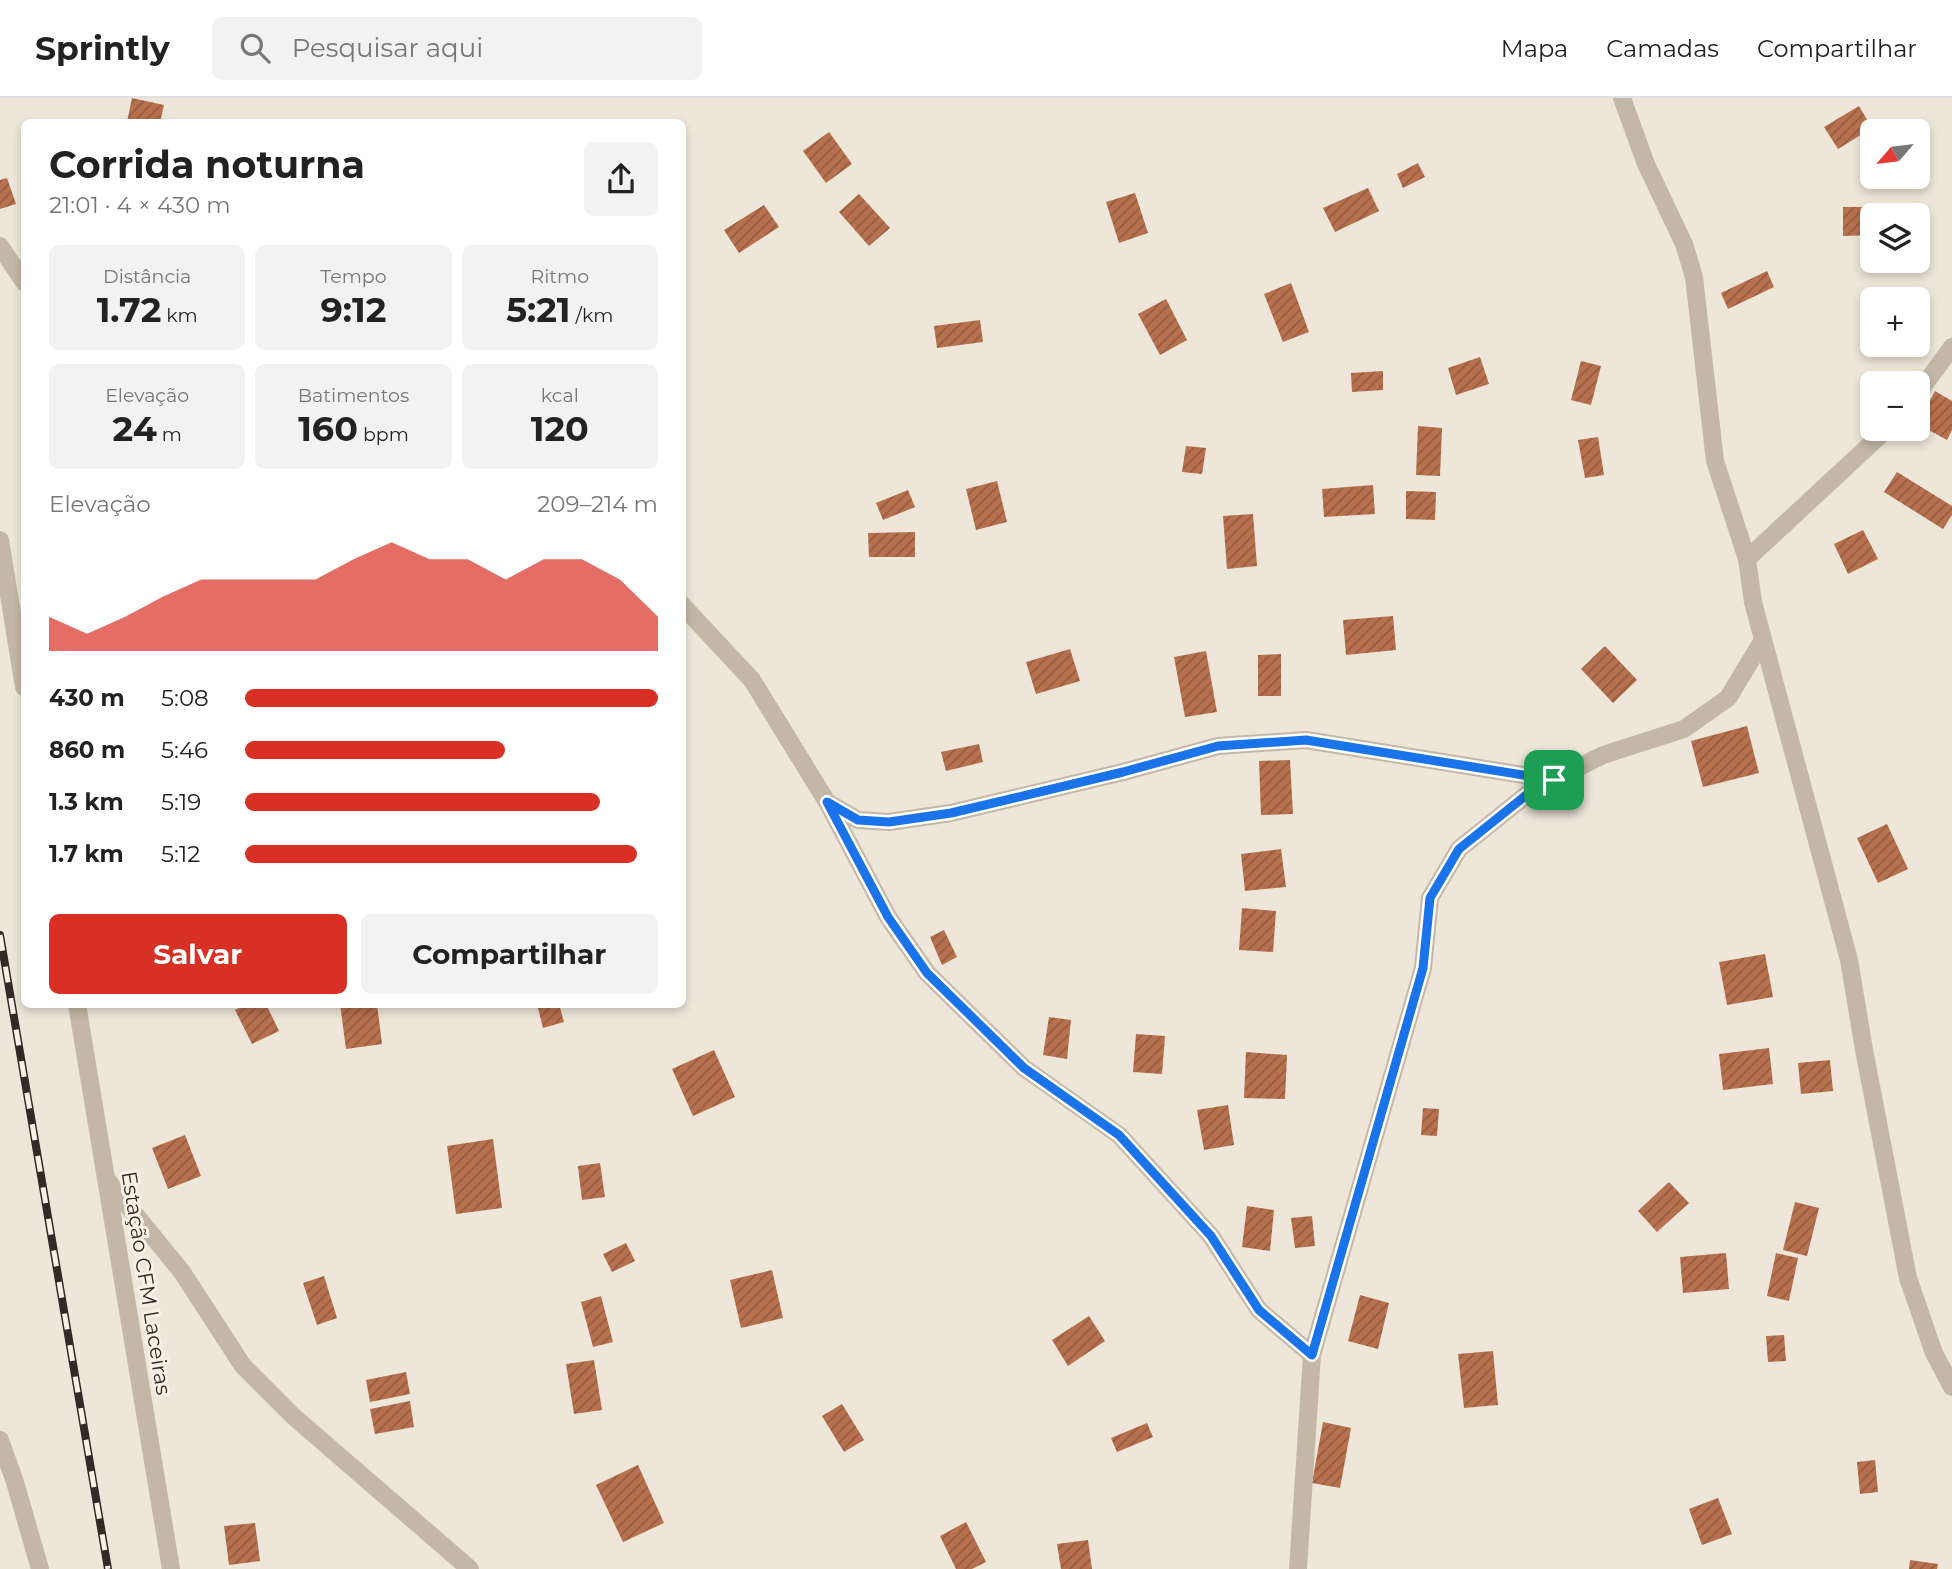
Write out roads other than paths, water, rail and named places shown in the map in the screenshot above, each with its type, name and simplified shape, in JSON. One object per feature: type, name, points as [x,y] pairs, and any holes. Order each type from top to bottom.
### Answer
[{"type":"street","points":[[1622,98],[1646,163],[1684,244],[1694,276],[1715,461],[1747,559],[1753,602],[1849,960],[1908,1278],[1934,1353],[1952,1387]]},
{"type":"street","points":[[0,246],[21,278]]},
{"type":"street","points":[[1930,377],[1952,347]]},
{"type":"street","points":[[1747,559],[1873,441]]},
{"type":"street","points":[[0,540],[21,669]]},
{"type":"street","points":[[686,609],[752,680],[827,802],[888,917],[927,973],[1024,1068],[1119,1135],[1211,1236],[1259,1310],[1312,1355]]},
{"type":"street","points":[[1298,1569],[1312,1355],[1423,968],[1430,898],[1459,849],[1530,792],[1603,755],[1684,729],[1728,698],[1763,640]]},
{"type":"street","points":[[827,802],[858,820],[889,822],[951,813],[1218,746],[1306,740],[1554,780]]},
{"type":"street","name":"Estação CFM Laceiras","points":[[78,1008],[171,1569]]},
{"type":"street","points":[[106,1178],[182,1272],[243,1366],[293,1416],[470,1569]]},
{"type":"street","points":[[0,1440],[40,1569]]},
{"type":"railway","points":[[0,935],[108,1569]]}]
